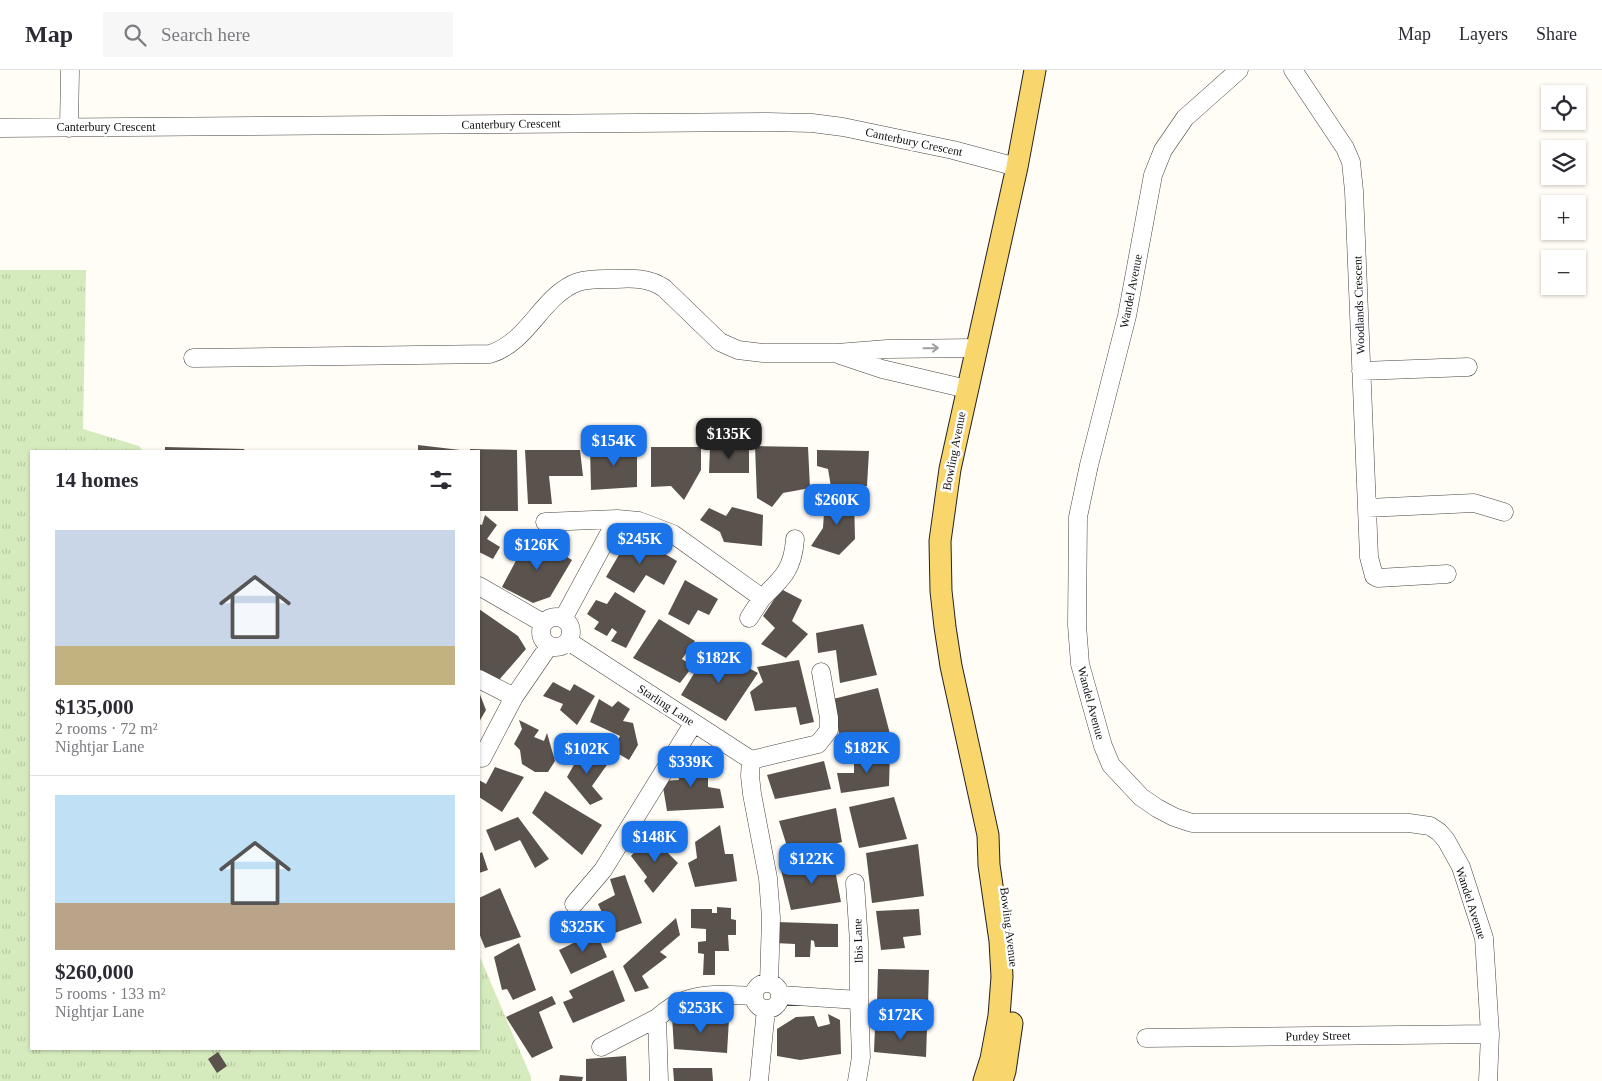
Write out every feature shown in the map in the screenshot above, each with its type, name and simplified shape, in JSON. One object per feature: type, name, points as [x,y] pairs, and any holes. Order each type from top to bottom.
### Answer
[{"type":"main road","name":"Bowling Avenue","points":[[984,1081],[996,1035],[1002,996],[1000,942],[989,865],[988,835],[951,666],[941,591],[940,541],[950,469],[1017,168],[1034,70]]},
{"type":"main road","name":"Bowling Avenue","points":[[988,835],[999,856],[1015,960],[1015,1005],[1002,1081]]},
{"type":"street","points":[[69,128],[70,70]]},
{"type":"street","name":"Wandel Avenue","points":[[1239,70],[1185,118],[1163,150],[1154,175],[1127,316],[1089,465],[1078,517],[1077,625],[1080,664],[1100,739],[1111,766],[1141,797],[1174,818],[1192,823],[1409,823],[1430,826],[1439,832],[1446,840],[1461,867],[1484,938],[1490,1034],[1488,1081]]},
{"type":"street","name":"Woodlands Crescent","points":[[1293,70],[1345,148],[1351,162],[1353,174],[1369,557],[1374,576],[1378,578],[1447,574]]},
{"type":"street","name":"Canterbury Crescent","points":[[0,128],[812,123],[843,127],[944,148],[991,159],[1017,168]]},
{"type":"street","points":[[193,358],[490,354],[507,347],[522,334],[553,300],[577,282],[594,279],[638,278],[656,283],[664,288],[720,342],[731,348],[744,351],[764,353],[837,353],[887,349],[976,348]]},
{"type":"street","points":[[837,353],[882,369],[967,389]]},
{"type":"street","points":[[1361,371],[1468,367]]},
{"type":"street","points":[[1367,508],[1474,503],[1504,512]]},
{"type":"street","points":[[563,619],[617,519]]},
{"type":"street","points":[[545,522],[617,519],[639,521],[673,534],[762,598]]},
{"type":"street","points":[[749,618],[762,598],[789,569],[794,557],[795,539]]},
{"type":"street","points":[[480,587],[543,623]]},
{"type":"street","points":[[554,617],[563,619],[570,626],[571,632],[568,642],[557,647],[549,646],[542,638],[541,628],[543,623],[554,617]]},
{"type":"street","name":"Starling Lane","points":[[568,642],[751,760]]},
{"type":"street","points":[[482,758],[514,697],[549,646]]},
{"type":"street","points":[[820,672],[829,718],[829,730],[818,744],[751,760],[752,794],[768,878],[771,918],[775,989],[776,1005],[766,1009],[760,1007],[755,1003],[753,996],[754,990],[763,983],[775,989],[859,1000]]},
{"type":"street","points":[[480,679],[514,697]]},
{"type":"street","points":[[574,904],[603,870],[694,724]]},
{"type":"street","name":"Ibis Lane","points":[[855,883],[859,942],[861,1057],[857,1081]]},
{"type":"street","points":[[601,1047],[657,1018],[682,1001],[694,997],[723,995],[753,996]]},
{"type":"street","points":[[759,1081],[766,1009]]},
{"type":"street","points":[[657,1018],[659,1081]]},
{"type":"street","name":"Purdey Street","points":[[1146,1038],[1490,1034]]},
{"type":"green space","points":[[0,270],[86,270],[83,429],[139,446],[142,450],[30,450],[30,1050],[480,1050],[480,957],[531,1077],[531,1081],[0,1081]]},
{"type":"building","points":[[637,444],[637,487],[591,490],[590,447]]},
{"type":"building","points":[[418,445],[460,450],[418,450]]},
{"type":"building","points":[[710,446],[749,446],[749,473],[709,473]]},
{"type":"building","points":[[755,446],[808,447],[810,488],[783,493],[772,507],[757,498]]},
{"type":"building","points":[[165,447],[244,450],[165,450]]},
{"type":"building","points":[[651,447],[701,447],[701,470],[684,500],[671,486],[651,487]]},
{"type":"building","points":[[470,449],[517,450],[518,511],[480,511],[480,450]]},
{"type":"building","points":[[525,450],[580,450],[583,476],[549,476],[552,504],[528,504]]},
{"type":"building","points":[[817,450],[869,451],[867,486],[831,487],[828,469],[817,466]]},
{"type":"building","points":[[854,497],[855,539],[839,555],[811,546],[823,528],[825,498]]},
{"type":"building","points":[[732,507],[763,515],[762,546],[724,542],[720,532],[700,520],[709,508],[726,516]]},
{"type":"building","points":[[485,515],[497,525],[487,539],[500,547],[493,559],[480,552],[480,524],[482,525]]},
{"type":"building","points":[[530,534],[572,560],[550,597],[533,603],[502,587]]},
{"type":"building","points":[[631,534],[677,561],[664,585],[646,575],[634,593],[606,577]]},
{"type":"building","points":[[685,580],[718,599],[709,615],[698,610],[689,625],[668,614]]},
{"type":"building","points":[[781,589],[802,600],[792,621],[808,634],[786,658],[761,644],[775,628],[763,616]]},
{"type":"building","points":[[615,592],[646,611],[626,648],[611,641],[617,632],[612,628],[607,636],[594,629],[599,622],[587,614],[596,600],[607,604]]},
{"type":"building","points":[[480,610],[518,636],[526,649],[499,680],[480,670]]},
{"type":"building","points":[[659,619],[695,641],[682,659],[693,666],[680,683],[633,658]]},
{"type":"building","points":[[863,624],[877,675],[840,683],[836,650],[818,653],[816,633]]},
{"type":"building","points":[[710,647],[758,673],[726,721],[681,695]]},
{"type":"building","points":[[799,660],[814,722],[800,725],[796,707],[755,711],[750,692],[763,682],[757,667]]},
{"type":"building","points":[[553,682],[570,691],[574,684],[595,696],[577,725],[560,710],[563,704],[543,696]]},
{"type":"building","points":[[878,688],[890,734],[841,745],[833,699]]},
{"type":"building","points":[[480,695],[486,710],[480,720]]},
{"type":"building","points":[[599,699],[612,707],[618,701],[630,709],[623,721],[633,723],[638,745],[629,760],[612,750],[620,736],[590,722]]},
{"type":"building","points":[[519,720],[539,730],[534,737],[544,741],[547,733],[555,761],[548,772],[535,772],[522,764],[520,750],[514,744],[522,729]]},
{"type":"building","points":[[583,749],[609,762],[592,786],[603,799],[590,805],[567,777]]},
{"type":"building","points":[[890,752],[889,786],[841,793],[837,773],[854,773],[854,758]]},
{"type":"building","points":[[702,757],[708,776],[708,787],[720,789],[724,808],[667,811],[662,781],[679,780],[677,759]]},
{"type":"building","points":[[824,761],[831,789],[775,799],[767,775]]},
{"type":"building","points":[[495,767],[524,777],[502,812],[480,798],[480,781],[486,784]]},
{"type":"building","points":[[545,791],[602,825],[582,855],[532,813]]},
{"type":"building","points":[[894,797],[907,839],[859,848],[849,807]]},
{"type":"building","points":[[836,808],[842,842],[790,856],[779,821]]},
{"type":"building","points":[[518,817],[549,859],[535,868],[520,840],[495,851],[486,830]]},
{"type":"building","points":[[720,825],[725,854],[733,854],[737,881],[695,887],[688,863],[697,858],[695,842]]},
{"type":"building","points":[[660,839],[675,850],[668,853],[678,863],[653,893],[644,881],[647,877],[631,856],[642,843],[651,848]]},
{"type":"building","points":[[918,844],[924,896],[872,903],[866,853]]},
{"type":"building","points":[[482,852],[488,870],[480,873],[480,853]]},
{"type":"building","points":[[833,859],[841,902],[791,910],[781,870]]},
{"type":"building","points":[[625,875],[642,923],[612,934],[598,904],[615,895],[610,879]]},
{"type":"building","points":[[500,888],[521,937],[485,948],[480,936],[480,898]]},
{"type":"building","points":[[717,907],[731,908],[731,919],[736,920],[736,935],[728,935],[729,951],[715,951],[715,975],[703,975],[704,954],[698,953],[698,942],[706,941],[706,929],[691,928],[691,909],[712,909],[712,913],[717,913]]},
{"type":"building","points":[[919,909],[921,935],[903,937],[905,948],[881,950],[876,911]]},
{"type":"building","points":[[676,918],[680,935],[660,952],[667,957],[642,976],[649,988],[635,992],[623,966]]},
{"type":"building","points":[[776,922],[838,924],[838,947],[815,947],[814,941],[811,940],[810,957],[795,957],[795,944],[774,943]]},
{"type":"building","points":[[596,932],[607,957],[571,974],[559,950]]},
{"type":"building","points":[[519,943],[536,990],[513,1000],[507,989],[502,990],[494,957]]},
{"type":"building","points":[[878,969],[929,970],[928,1005],[877,1003]]},
{"type":"building","points":[[613,970],[625,1001],[573,1023],[563,1002],[573,998],[569,991]]},
{"type":"building","points":[[552,996],[556,1004],[539,1012],[553,1048],[532,1058],[506,1017]]},
{"type":"building","points":[[828,1014],[840,1020],[841,1054],[800,1060],[777,1056],[777,1029],[796,1017],[814,1016],[818,1027],[830,1024]]},
{"type":"building","points":[[672,1016],[729,1019],[727,1053],[674,1049]]},
{"type":"building","points":[[875,1027],[927,1028],[926,1057],[874,1052]]},
{"type":"building","points":[[218,1052],[227,1066],[217,1073],[208,1059]]},
{"type":"building","points":[[626,1056],[627,1081],[586,1081],[586,1059]]},
{"type":"building","points":[[673,1068],[712,1068],[713,1081],[674,1081]]},
{"type":"building","points":[[560,1075],[583,1077],[582,1081],[559,1081]]}]
